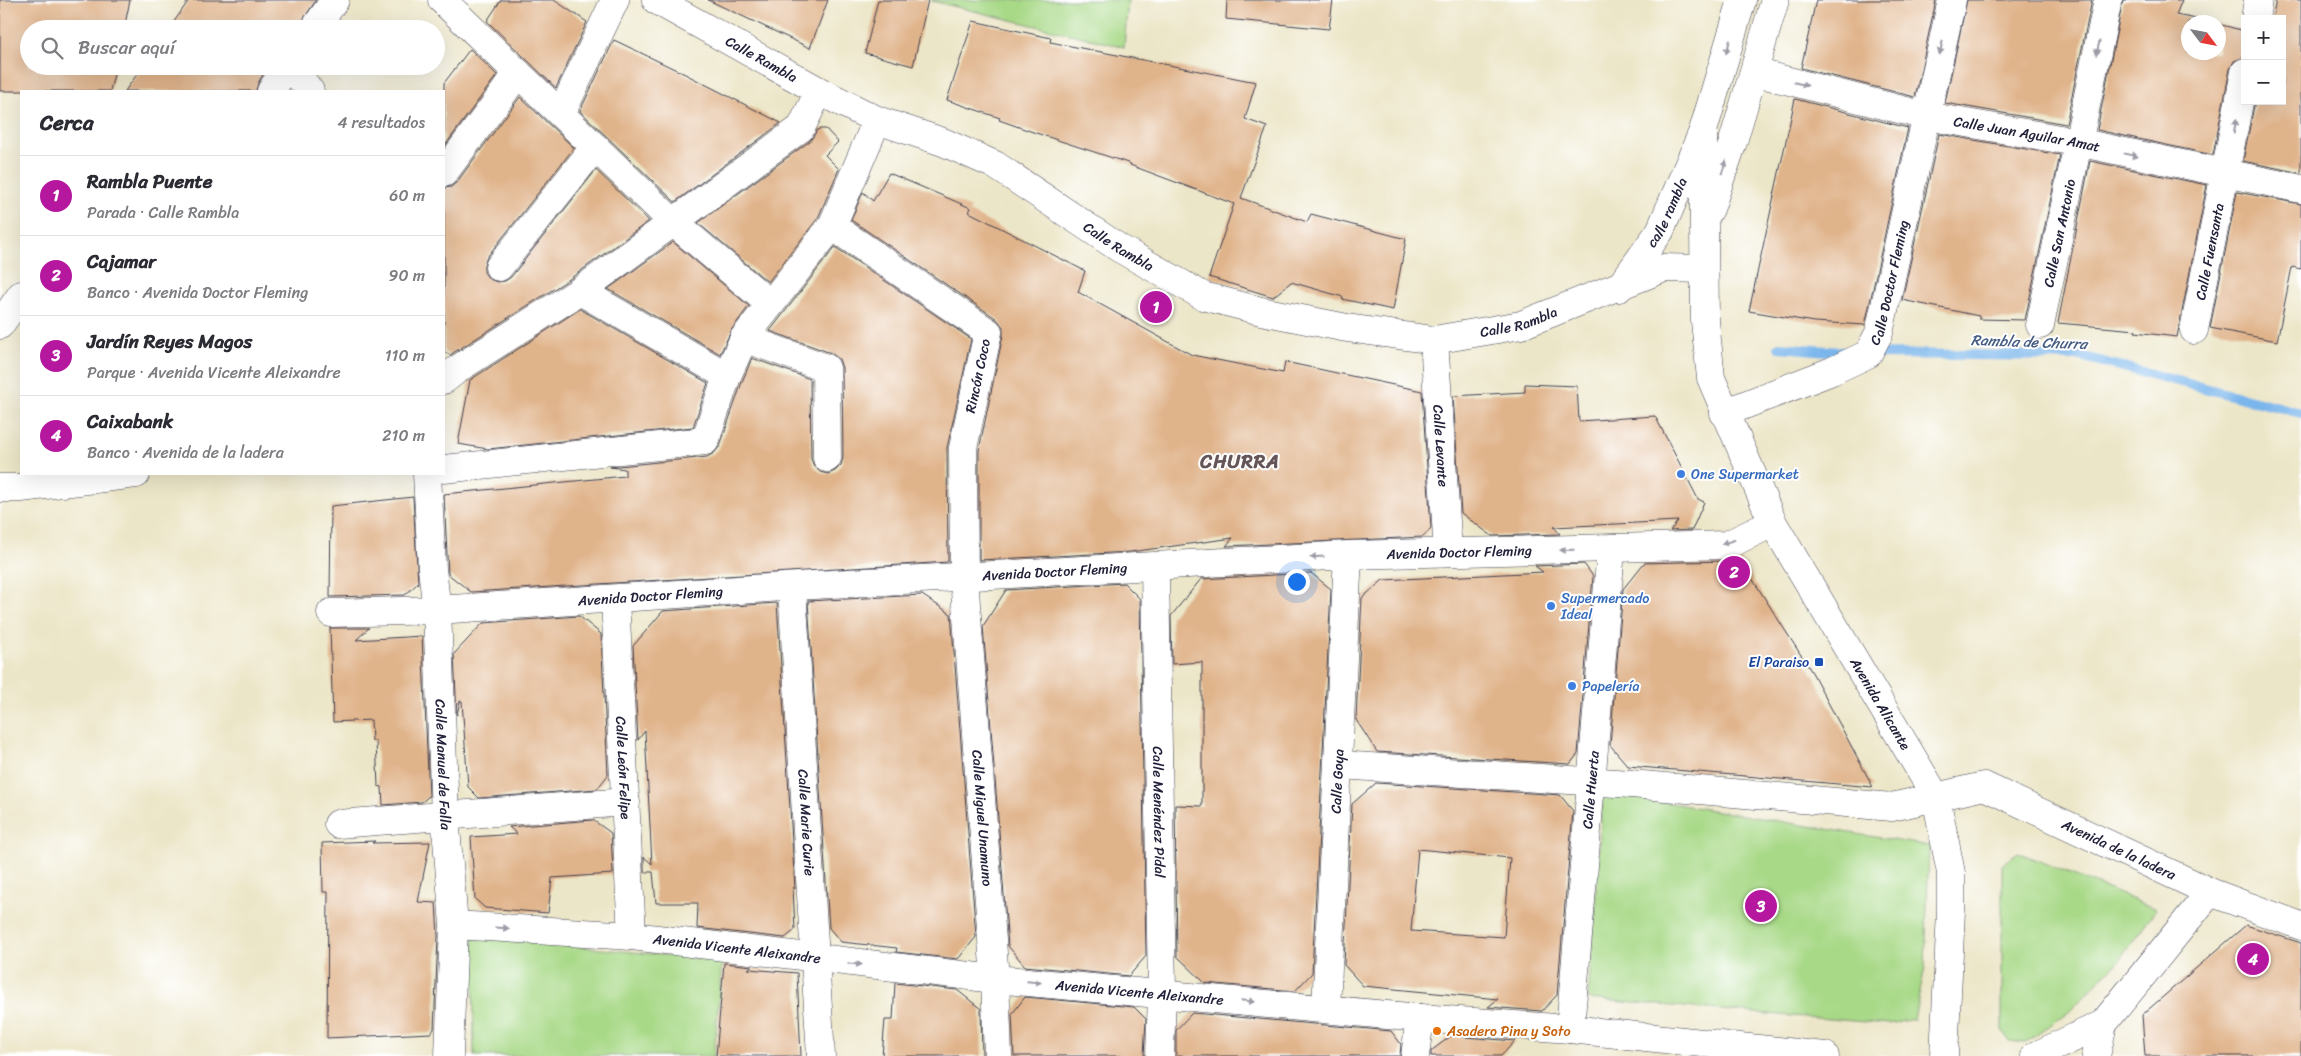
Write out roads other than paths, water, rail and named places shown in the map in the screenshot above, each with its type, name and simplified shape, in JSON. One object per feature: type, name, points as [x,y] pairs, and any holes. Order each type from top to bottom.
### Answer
[{"type":"street","points":[[321,20],[335,0]]},
{"type":"street","points":[[442,0],[673,222],[769,303]]},
{"type":"street","points":[[561,114],[615,0]]},
{"type":"street","name":"Calle Rambla","points":[[656,0],[819,91],[878,120],[944,142],[995,165],[1119,248],[1203,296],[1261,311],[1347,328],[1434,340],[1522,325],[1619,288],[1664,268],[1704,268]]},
{"type":"street","points":[[1704,268],[1703,131],[1742,0]]},
{"type":"street","points":[[1703,230],[1732,146],[1775,0]]},
{"type":"street","name":"Calle Doctor Fleming","points":[[1724,413],[1832,371],[1868,354],[1879,334],[1952,0]]},
{"type":"street","name":"Calle San Antonio","points":[[2040,325],[2108,0]]},
{"type":"street","points":[[2256,15],[2258,0]]},
{"type":"street","name":"Calle Juan Aguilar Amat","points":[[1754,72],[1926,116],[2077,142],[2301,189]]},
{"type":"street","points":[[445,172],[518,73]]},
{"type":"street","points":[[272,90],[281,75]]},
{"type":"street","points":[[298,75],[309,90]]},
{"type":"street","points":[[445,379],[459,368],[580,291],[801,128],[819,91]]},
{"type":"street","name":"Calle Fuensanta","points":[[2194,330],[2241,93]]},
{"type":"street","points":[[445,470],[705,441],[727,376],[744,338],[769,303],[832,226],[878,120]]},
{"type":"street","name":"calle rambla","points":[[1619,288],[1660,231],[1703,131]]},
{"type":"street","points":[[499,267],[595,147]]},
{"type":"street","name":"Rincón Coco","points":[[832,226],[988,332],[963,448],[964,578]]},
{"type":"street","name":"Avenida Alicante","points":[[1704,268],[1705,321],[1711,378],[1724,413],[1773,523],[1936,797],[1950,873],[1951,911],[1944,1056]]},
{"type":"street","points":[[580,291],[727,376]]},
{"type":"street","points":[[0,325],[20,297]]},
{"type":"street","points":[[744,338],[826,368],[827,458]]},
{"type":"street","name":"Calle Levante","points":[[1434,340],[1448,552]]},
{"type":"street","points":[[17,483],[123,475]]},
{"type":"street","name":"Calle Manuel de Falla","points":[[427,475],[432,570],[437,610],[445,815],[454,925],[449,1056]]},
{"type":"street","name":"Avenida Doctor Fleming","points":[[331,613],[437,610],[1348,555],[1611,550],[1727,545],[1773,523]]},
{"type":"street","name":"Calle Huerta","points":[[1570,1029],[1611,550]]},
{"type":"street","name":"Calle Goya","points":[[1326,1009],[1340,765],[1348,555]]},
{"type":"street","name":"Calle Menéndez Pidal","points":[[1155,567],[1162,993],[1160,1056]]},
{"type":"street","name":"Calle Miguel Unamuno","points":[[964,578],[995,979],[998,1056]]},
{"type":"street","name":"Calle Marie Curie","points":[[792,588],[822,1056]]},
{"type":"street","name":"Calle León Felipe","points":[[615,598],[632,936]]},
{"type":"street","name":"Avenida de la ladera","points":[[1340,765],[1591,782],[1892,807],[1984,786],[2210,892],[2301,926]]},
{"type":"street","points":[[338,824],[626,802]]},
{"type":"street","points":[[2035,1056],[2103,1024],[2210,892]]},
{"type":"street","name":"Avenida Vicente Aleixandre","points":[[454,925],[632,936],[995,979],[1420,1018],[1570,1029],[1825,1056]]},
{"type":"street","points":[[1415,1056],[1420,1018]]},
{"type":"street","points":[[2096,1056],[2103,1024]]},
{"type":"waterway","name":"Rambla de Churra","points":[[1779,347],[1852,353]]},
{"type":"waterway","name":"Rambla de Churra","points":[[1872,354],[2080,356],[2301,413]]},
{"type":"place","name":"Rambla Puente","points":[[1156,307]]},
{"type":"place","name":"One Supermarket","points":[[1681,474]]},
{"type":"place","name":"Cajamar","points":[[1734,572]]},
{"type":"place","name":"Supermercado Ideal","points":[[1551,606]]},
{"type":"place","name":"El Paraiso","points":[[1819,662]]},
{"type":"place","name":"Papelería","points":[[1572,686]]},
{"type":"place","name":"Jardín Reyes Magos","points":[[1761,906]]},
{"type":"place","name":"Caixabank","points":[[2253,959]]},
{"type":"place","name":"Asadero Pina y Soto","points":[[1437,1031]]},
{"type":"district","name":"CHURRA","points":[[1240,461]]}]
